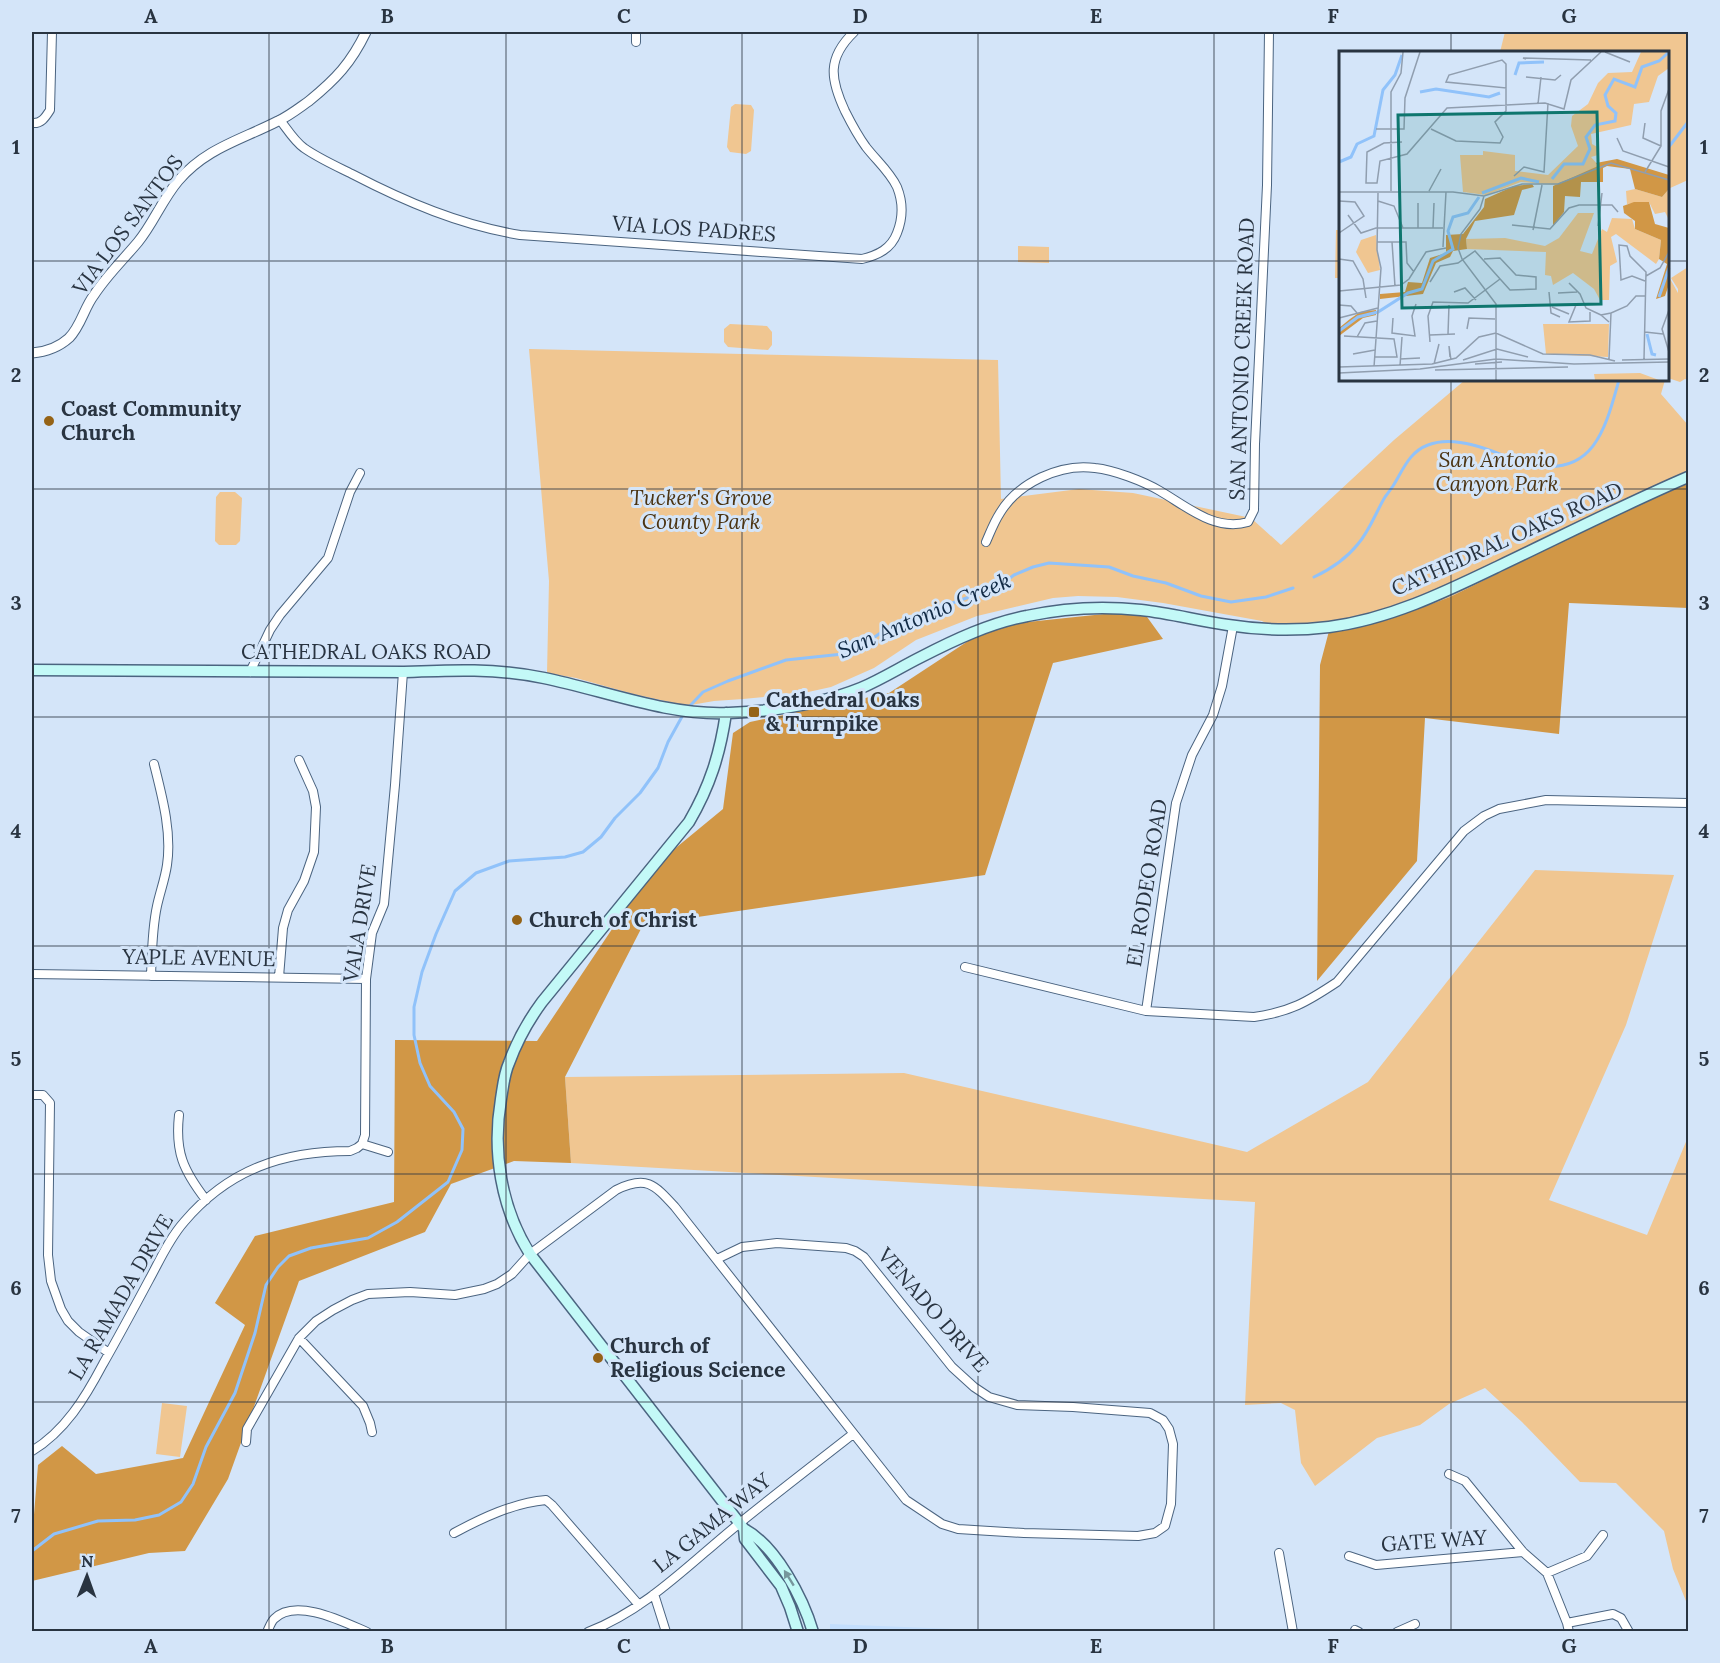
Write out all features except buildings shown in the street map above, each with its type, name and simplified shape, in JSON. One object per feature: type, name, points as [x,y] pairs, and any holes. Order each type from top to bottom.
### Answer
[{"type":"main road","name":"CATHEDRAL OAKS ROAD","points":[[32,670],[403,672],[462,669],[540,677],[660,706],[702,712],[726,713],[809,704],[861,688],[983,629],[1026,616],[1058,610],[1142,610],[1233,626],[1282,630],[1329,627],[1367,620],[1406,608],[1447,591],[1689,477]]},
{"type":"main road","points":[[726,713],[718,760],[703,799],[689,822],[542,1002],[519,1038],[508,1065],[498,1124],[498,1154],[506,1203],[530,1254],[742,1526],[753,1533],[775,1558],[791,1580],[805,1608],[813,1632]]},
{"type":"main road","points":[[742,1526],[745,1539],[780,1586],[798,1632]]},
{"type":"street","points":[[32,123],[38,124],[50,110],[52,32]]},
{"type":"street","name":"VIA LOS SANTOS","points":[[32,353],[55,347],[69,338],[82,320],[92,297],[107,275],[137,243],[176,183],[194,164],[219,148],[293,113],[331,83],[347,65],[366,32]]},
{"type":"street","points":[[636,32],[636,42]]},
{"type":"street","name":"VIA LOS PADRES","points":[[280,120],[302,147],[348,172],[389,193],[462,222],[490,230],[520,235],[862,259],[875,256],[886,249],[895,238],[901,223],[902,205],[897,188],[856,132],[836,91],[833,74],[836,57],[844,42],[854,32]]},
{"type":"street","name":"SAN ANTONIO CREEK ROAD","points":[[986,542],[1000,512],[1019,490],[1040,477],[1077,468],[1095,468],[1136,479],[1207,519],[1226,523],[1248,522],[1254,510],[1267,185],[1269,32]]},
{"type":"street","points":[[250,672],[275,623],[328,558],[350,492],[360,473]]},
{"type":"street","name":"EL RODEO ROAD","points":[[1146,1011],[1176,803],[1192,755],[1213,715],[1222,686],[1233,626]]},
{"type":"street","name":"VALA DRIVE","points":[[362,1144],[365,1135],[366,979],[372,933],[384,904],[403,672]]},
{"type":"street","points":[[279,977],[283,928],[288,910],[304,881],[314,852],[316,821],[313,791],[299,760]]},
{"type":"street","points":[[152,976],[153,930],[167,866],[168,844],[162,798],[154,764]]},
{"type":"street","points":[[965,967],[1146,1011],[1254,1017],[1291,1010],[1311,1000],[1337,982],[1464,831],[1484,816],[1499,810],[1546,801],[1689,803]]},
{"type":"street","name":"YAPLE AVENUE","points":[[32,974],[366,979]]},
{"type":"street","points":[[32,1095],[43,1095],[50,1103],[48,1256],[51,1281],[68,1321],[78,1332],[110,1353]]},
{"type":"street","points":[[179,1115],[179,1152],[187,1172],[206,1200]]},
{"type":"street","points":[[362,1144],[388,1152]]},
{"type":"street","name":"LA RAMADA DRIVE","points":[[32,1451],[71,1416],[110,1353],[172,1238],[183,1222],[206,1200],[236,1178],[276,1159],[308,1153],[350,1151],[362,1144]]},
{"type":"street","points":[[246,1442],[247,1429],[299,1338],[316,1321],[352,1300],[368,1294],[410,1292],[454,1295],[484,1290],[512,1274],[530,1254],[616,1190],[630,1183],[644,1182],[657,1188],[664,1195],[717,1259],[853,1434]]},
{"type":"street","name":"VENADO DRIVE","points":[[717,1259],[742,1247],[777,1243],[835,1247],[855,1251],[864,1257],[952,1367],[989,1397],[1017,1405],[1150,1413],[1163,1420],[1169,1429],[1173,1444],[1172,1504],[1165,1526],[1155,1533],[1138,1536],[958,1529],[942,1524],[906,1500],[853,1434]]},
{"type":"street","points":[[299,1338],[363,1406],[372,1432]]},
{"type":"street","name":"LA GAMA WAY","points":[[588,1632],[608,1624],[654,1594],[742,1526],[853,1434]]},
{"type":"street","points":[[1449,1474],[1465,1481],[1523,1552],[1546,1573],[1569,1632]]},
{"type":"street","points":[[453,1533],[486,1516],[535,1501],[546,1500],[639,1605]]},
{"type":"street","points":[[1546,1573],[1587,1556],[1603,1535]]},
{"type":"street","name":"GATE WAY","points":[[1349,1556],[1376,1566],[1523,1552]]},
{"type":"street","points":[[1279,1553],[1293,1632]]},
{"type":"street","points":[[654,1594],[666,1632]]},
{"type":"street","points":[[267,1632],[273,1620],[283,1612],[295,1610],[334,1617],[367,1632]]},
{"type":"street","points":[[1567,1623],[1613,1614],[1621,1618],[1629,1632]]},
{"type":"street","points":[[1397,1632],[1415,1624]]},
{"type":"shaded area","points":[[1688,483],[1688,608],[1569,603],[1559,734],[1425,718],[1417,861],[1317,981],[1320,665],[1329,631],[1415,610],[1450,597]]},
{"type":"shaded area","points":[[1142,610],[1163,639],[1053,663],[985,875],[643,925],[565,1077],[571,1163],[514,1161],[451,1184],[425,1232],[299,1281],[228,1479],[185,1551],[149,1553],[32,1581],[32,1527],[38,1465],[62,1446],[96,1474],[183,1458],[245,1325],[215,1303],[255,1236],[394,1202],[395,1040],[537,1041],[655,865],[723,809],[733,733],[750,722],[889,693],[991,626]]},
{"type":"shaded area","points":[[830,1624],[1003,1631],[830,1632]]},
{"type":"green space","points":[[1505,32],[1688,32],[1688,180],[1669,189],[1669,51],[1500,51]]},
{"type":"green space","points":[[735,104],[751,105],[754,110],[751,151],[746,154],[730,152],[727,147],[731,107]]},
{"type":"green space","points":[[1336,230],[1339,230],[1339,278],[1335,278]]},
{"type":"green space","points":[[1018,246],[1049,247],[1049,263],[1018,262]]},
{"type":"green space","points":[[1688,267],[1688,380],[1680,382],[1669,378],[1669,277],[1678,293],[1671,278]]},
{"type":"green space","points":[[730,324],[767,326],[772,332],[772,345],[768,350],[728,347],[724,342],[724,329]]},
{"type":"green space","points":[[529,349],[998,360],[1001,499],[1079,489],[1133,493],[1251,518],[1281,545],[1394,440],[1464,381],[1665,381],[1661,394],[1688,425],[1688,483],[1450,597],[1415,610],[1352,627],[1284,633],[1262,621],[1163,603],[1117,597],[1053,598],[977,616],[916,640],[874,668],[831,687],[790,696],[776,692],[776,690],[773,696],[691,705],[633,694],[576,678],[547,673],[549,581]]},
{"type":"green space","points":[[220,492],[235,492],[242,498],[240,541],[236,545],[219,545],[215,541],[216,497]]},
{"type":"green space","points":[[1535,870],[1674,875],[1626,1025],[1549,1200],[1647,1235],[1688,1137],[1688,1606],[1673,1569],[1664,1531],[1616,1483],[1580,1482],[1522,1422],[1485,1388],[1449,1404],[1420,1425],[1377,1438],[1315,1486],[1301,1463],[1295,1410],[1281,1403],[1245,1405],[1255,1202],[571,1163],[565,1077],[904,1073],[1247,1152],[1368,1082]]},
{"type":"green space","points":[[162,1403],[187,1406],[180,1457],[156,1454]]},
{"type":"waterway","name":"San Antonio Creek","points":[[1669,147],[1688,122]]},
{"type":"waterway","name":"San Antonio Creek","points":[[1314,577],[1338,563],[1358,544],[1407,462],[1421,448],[1439,442],[1456,442],[1481,447],[1534,465],[1555,466],[1571,463],[1584,455],[1594,444],[1609,414],[1619,381]]},
{"type":"waterway","name":"San Antonio Creek","points":[[688,708],[703,692],[728,681],[786,660],[843,654],[863,645],[895,623],[998,587],[1014,575],[1049,563],[1109,567],[1133,576],[1166,583],[1201,596],[1231,602],[1266,597],[1293,588]]},
{"type":"waterway","name":"San Antonio Creek","points":[[32,1551],[54,1534],[98,1521],[135,1520],[159,1515],[181,1502],[193,1484],[206,1447],[235,1393],[255,1333],[266,1285],[278,1267],[289,1256],[311,1248],[368,1238],[397,1222],[448,1182],[462,1150],[463,1129],[454,1112],[430,1086],[420,1063],[414,1035],[414,1007],[422,972],[455,891],[476,873],[509,861],[565,857],[583,852],[601,837],[615,818],[640,793],[658,768],[668,742],[684,713]]},
{"type":"place","name":"Coast Community Church","points":[[49,421]]},
{"type":"place","name":"Cathedral Oaks & Turnpike","points":[[754,712]]},
{"type":"place","name":"Church of Christ","points":[[517,920]]},
{"type":"place","name":"Church of Religious Science","points":[[598,1358]]},
{"type":"park label","name":"San Antonio Canyon Park","points":[[1497,472]]},
{"type":"park label","name":"Tucker's Grove County Park","points":[[701,510]]}]
